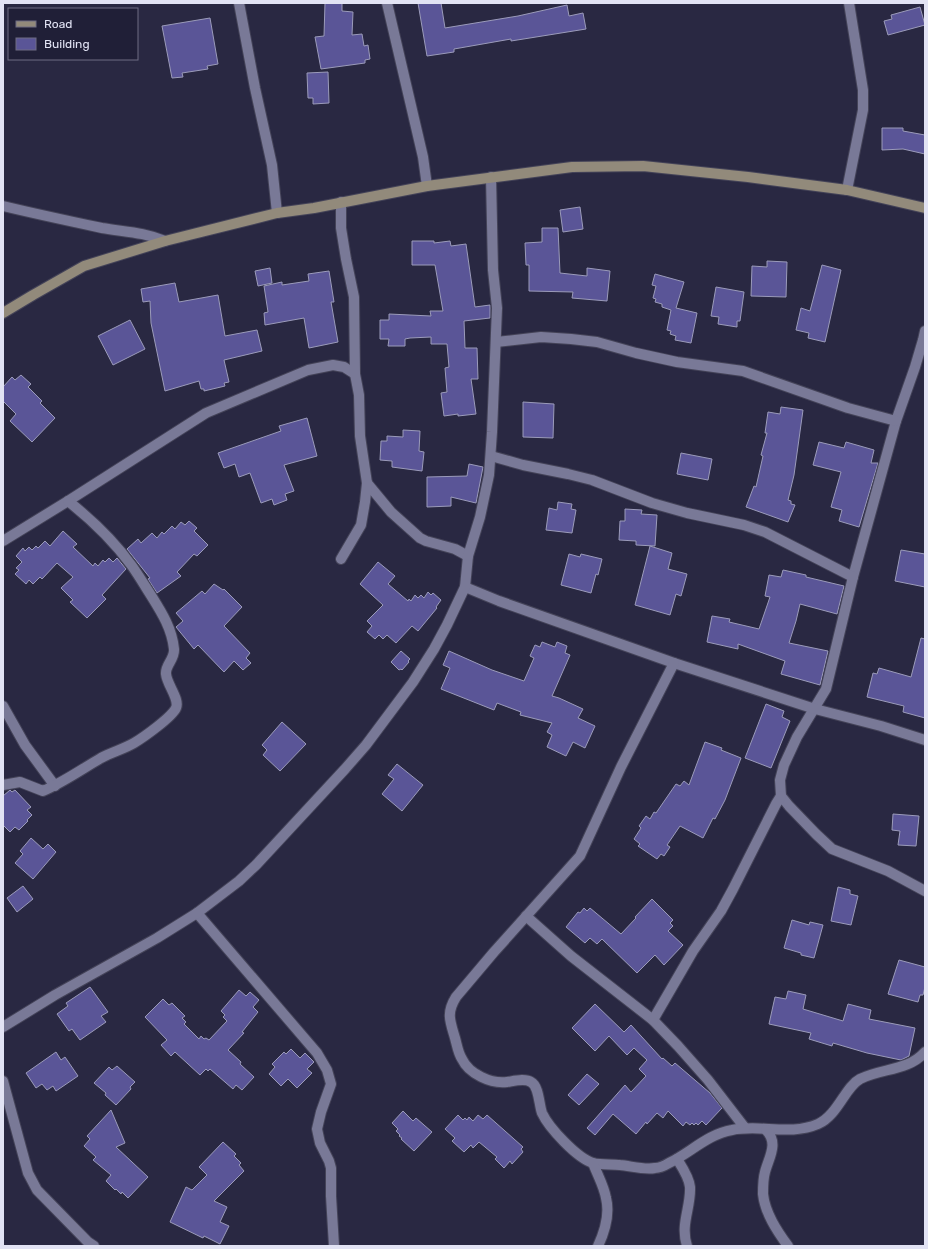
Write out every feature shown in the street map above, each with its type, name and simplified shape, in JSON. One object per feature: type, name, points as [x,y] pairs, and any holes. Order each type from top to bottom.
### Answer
[{"type":"main road","points":[[3,313],[84,266],[165,241],[277,213],[427,186],[572,167],[643,166],[748,177],[847,190],[925,208]]},
{"type":"street","points":[[239,3],[255,88],[272,165],[277,213]]},
{"type":"street","points":[[387,3],[423,157],[427,186]]},
{"type":"street","points":[[847,190],[863,110],[863,90],[849,3]]},
{"type":"street","points":[[3,1027],[157,938],[197,913],[239,881],[256,865],[366,745],[413,682],[448,625],[465,587],[468,556],[480,517],[489,475],[491,456],[497,308],[493,270],[491,177]]},
{"type":"street","points":[[341,202],[341,228],[354,297],[355,374],[359,395],[360,436],[367,483],[361,525],[341,559]]},
{"type":"street","points":[[3,206],[104,228],[136,232],[165,241]]},
{"type":"street","points":[[653,1020],[693,950],[721,911],[762,834],[781,796],[780,780],[784,765],[797,737],[826,690],[839,630],[896,421],[924,340],[925,331]]},
{"type":"street","points":[[496,342],[541,337],[597,342],[636,353],[677,362],[743,371],[848,408],[896,421]]},
{"type":"street","points":[[3,541],[206,413],[308,370],[333,365],[344,367],[355,374]]},
{"type":"street","points":[[491,456],[523,465],[592,480],[652,503],[687,513],[744,525],[765,532],[853,577]]},
{"type":"street","points":[[367,483],[391,512],[420,538],[455,549],[468,556]]},
{"type":"street","points":[[3,785],[20,782],[43,791],[55,786],[102,758],[134,743],[170,716],[176,709],[177,705],[166,674],[167,667],[173,657],[174,649],[171,630],[164,616],[133,566],[92,521],[68,501]]},
{"type":"street","points":[[465,587],[499,601],[674,663],[815,709],[881,726],[925,740]]},
{"type":"street","points":[[674,663],[621,767],[580,856],[526,916],[456,997],[451,1005],[449,1013],[461,1058],[470,1068],[486,1079],[495,1082],[526,1080],[532,1082],[536,1087],[542,1112],[550,1126],[584,1159],[593,1163],[654,1168],[661,1167],[677,1159],[699,1144],[718,1134],[730,1130],[745,1128],[793,1130],[819,1124],[837,1108],[852,1087],[860,1080],[908,1064],[916,1060],[925,1052]]},
{"type":"street","points":[[3,706],[25,745],[55,786]]},
{"type":"street","points":[[781,796],[801,819],[832,849],[888,871],[925,891]]},
{"type":"street","points":[[197,913],[317,1053],[327,1070],[331,1084],[321,1112],[317,1129],[320,1143],[331,1168],[334,1246]]},
{"type":"street","points":[[526,916],[571,956],[653,1020],[708,1080],[745,1128]]},
{"type":"street","points":[[3,1081],[28,1172],[37,1190],[88,1242],[94,1246]]},
{"type":"street","points":[[766,1130],[772,1139],[773,1145],[763,1179],[764,1196],[769,1216],[788,1246]]},
{"type":"street","points":[[677,1159],[687,1176],[690,1188],[690,1201],[684,1232],[687,1246]]},
{"type":"street","points":[[593,1163],[606,1198],[607,1213],[605,1232],[598,1246]]},
{"type":"building","points":[[325,3],[342,3],[342,11],[353,12],[352,35],[362,34],[364,46],[368,45],[370,59],[365,60],[365,63],[321,69],[315,37],[324,36]]},
{"type":"building","points":[[418,3],[441,3],[445,28],[518,16],[567,5],[569,16],[583,13],[586,29],[511,41],[511,39],[454,49],[454,52],[427,56]]},
{"type":"building","points":[[920,7],[925,25],[888,35],[884,21],[892,19],[891,15]]},
{"type":"building","points":[[210,18],[218,64],[207,66],[208,69],[182,73],[183,77],[172,78],[162,26]]},
{"type":"building","points":[[328,72],[329,103],[313,104],[313,98],[308,98],[307,73]]},
{"type":"building","points":[[882,128],[903,128],[903,131],[925,135],[925,154],[903,149],[882,150]]},
{"type":"building","points":[[580,207],[583,229],[563,232],[560,210]]},
{"type":"building","points":[[542,228],[558,228],[560,273],[587,276],[587,268],[610,271],[607,301],[572,298],[573,292],[529,291],[529,265],[526,265],[525,243],[542,242]]},
{"type":"building","points":[[412,241],[434,241],[434,243],[450,241],[451,246],[466,244],[475,307],[490,305],[490,318],[464,321],[465,348],[477,348],[478,379],[471,379],[476,414],[444,416],[441,393],[447,392],[445,368],[449,367],[447,344],[431,344],[431,337],[405,339],[405,346],[388,346],[389,339],[380,339],[380,320],[389,320],[389,314],[431,316],[430,311],[443,311],[435,265],[412,265]]},
{"type":"building","points":[[767,261],[787,262],[786,297],[751,296],[752,266],[767,267]]},
{"type":"building","points":[[822,265],[841,270],[825,342],[808,338],[809,333],[796,330],[801,308],[810,311]]},
{"type":"building","points":[[270,268],[272,283],[258,286],[255,271]]},
{"type":"building","points":[[329,271],[334,302],[331,302],[338,342],[309,348],[304,318],[265,325],[264,313],[268,312],[264,286],[282,282],[282,285],[309,281],[308,274]]},
{"type":"building","points":[[655,274],[684,282],[676,308],[697,313],[691,343],[675,340],[676,336],[670,334],[671,331],[667,330],[671,310],[662,307],[662,304],[655,302],[656,299],[653,298],[656,286],[652,285]]},
{"type":"building","points":[[175,283],[179,302],[218,295],[225,336],[257,330],[262,351],[224,360],[229,382],[224,383],[225,386],[204,391],[204,389],[201,389],[199,381],[165,391],[151,323],[150,301],[143,302],[141,289]]},
{"type":"building","points":[[716,287],[744,292],[740,321],[737,321],[737,327],[718,324],[719,317],[711,316]]},
{"type":"building","points":[[130,320],[145,349],[113,365],[98,336]]},
{"type":"building","points":[[21,375],[31,384],[28,387],[42,401],[40,403],[55,418],[32,442],[10,421],[16,414],[3,401],[3,387],[12,377],[15,380]]},
{"type":"building","points":[[523,402],[554,404],[553,438],[523,437]]},
{"type":"building","points":[[781,407],[803,410],[794,475],[788,500],[791,501],[791,504],[795,505],[788,522],[746,507],[754,486],[756,487],[763,456],[761,455],[767,433],[765,433],[768,412],[780,414]]},
{"type":"building","points":[[307,418],[317,456],[284,465],[294,491],[285,494],[287,500],[274,505],[272,499],[261,503],[250,473],[239,477],[235,464],[224,468],[218,453],[281,431],[279,426]]},
{"type":"building","points":[[403,430],[420,431],[419,451],[424,452],[422,471],[392,467],[392,461],[380,460],[381,441],[387,441],[387,436],[403,437]]},
{"type":"building","points":[[819,442],[844,448],[846,442],[874,450],[871,463],[878,463],[859,527],[839,521],[842,510],[831,507],[841,472],[813,465]]},
{"type":"building","points":[[681,453],[712,459],[708,480],[677,474]]},
{"type":"building","points":[[469,464],[483,467],[476,503],[451,497],[451,506],[427,507],[427,477],[467,476]]},
{"type":"building","points":[[558,502],[572,504],[571,509],[576,510],[572,533],[546,530],[549,508],[557,510]]},
{"type":"building","points":[[625,509],[642,510],[641,514],[657,515],[655,546],[636,545],[636,541],[619,540],[620,521],[625,521]]},
{"type":"building","points":[[189,521],[197,528],[194,531],[208,545],[197,556],[194,554],[177,572],[181,576],[157,593],[148,579],[150,578],[127,549],[138,539],[141,543],[152,533],[157,538],[162,532],[164,534],[172,526],[175,529],[181,522],[185,525]]},
{"type":"building","points":[[63,531],[77,544],[73,547],[93,566],[95,563],[98,566],[103,560],[105,562],[109,558],[113,562],[117,558],[126,569],[102,595],[106,599],[87,618],[70,602],[73,600],[61,588],[73,577],[57,563],[42,579],[40,577],[33,584],[29,580],[26,584],[15,574],[19,570],[16,568],[22,562],[16,556],[23,548],[25,551],[29,547],[32,550],[36,546],[38,548],[45,541],[50,546]]},
{"type":"building","points":[[650,546],[672,553],[668,569],[687,574],[681,596],[676,594],[670,615],[635,605]]},
{"type":"building","points":[[901,550],[925,554],[925,587],[895,581]]},
{"type":"building","points":[[569,554],[580,557],[581,554],[602,559],[591,593],[561,585]]},
{"type":"building","points":[[378,562],[395,576],[388,584],[408,601],[409,599],[411,601],[415,595],[418,598],[421,595],[424,598],[428,592],[431,595],[433,593],[441,600],[436,607],[437,608],[418,631],[412,626],[396,643],[387,635],[383,639],[379,635],[375,639],[367,632],[372,626],[367,621],[383,605],[360,584]]},
{"type":"building","points":[[783,570],[844,586],[837,614],[800,604],[789,643],[828,651],[820,685],[781,674],[785,661],[738,644],[738,649],[707,642],[712,616],[730,619],[729,622],[759,629],[770,597],[765,596],[769,575],[781,577]]},
{"type":"building","points":[[214,584],[223,590],[224,589],[242,607],[224,626],[250,653],[246,658],[251,663],[243,670],[234,661],[224,672],[198,645],[194,649],[176,627],[183,621],[176,613],[202,591],[205,594]]},
{"type":"building","points":[[921,638],[925,639],[925,718],[903,712],[904,706],[867,697],[873,673],[877,674],[879,668],[911,677]]},
{"type":"building","points":[[542,642],[555,647],[557,642],[567,646],[565,653],[570,655],[552,696],[583,709],[578,718],[595,726],[585,748],[573,742],[566,756],[547,747],[552,735],[547,732],[552,723],[520,715],[521,712],[497,703],[494,710],[441,689],[450,668],[443,665],[449,651],[492,670],[524,681],[534,658],[530,656],[535,645],[540,647]]},
{"type":"building","points":[[401,651],[410,659],[402,670],[399,670],[391,662]]},
{"type":"building","points":[[766,704],[784,711],[782,717],[790,721],[771,768],[745,758]]},
{"type":"building","points":[[282,722],[306,744],[280,771],[263,755],[267,750],[262,745]]},
{"type":"building","points":[[705,742],[722,748],[721,750],[741,758],[725,800],[715,819],[713,818],[703,838],[680,826],[667,845],[670,847],[664,856],[661,854],[657,859],[638,846],[640,844],[634,839],[641,828],[639,826],[646,816],[650,819],[654,812],[656,813],[676,784],[680,786],[684,781],[689,785]]},
{"type":"building","points":[[397,764],[423,785],[402,811],[382,794],[394,779],[388,775]]},
{"type":"building","points":[[10,790],[12,792],[15,790],[31,807],[27,810],[32,815],[19,830],[15,827],[10,832],[3,825],[3,796]]},
{"type":"building","points":[[893,814],[919,816],[916,846],[898,845],[900,831],[892,830]]},
{"type":"building","points":[[31,838],[43,849],[48,844],[56,852],[33,879],[15,863],[23,854],[20,851]]},
{"type":"building","points":[[23,886],[33,899],[17,912],[7,898]]},
{"type":"building","points":[[838,887],[850,890],[850,894],[858,896],[851,925],[831,921]]},
{"type":"building","points":[[652,899],[673,920],[670,923],[673,926],[668,931],[683,945],[664,965],[655,955],[637,973],[602,939],[597,944],[590,938],[585,943],[566,927],[578,912],[580,913],[584,908],[587,911],[590,908],[621,934]]},
{"type":"building","points":[[792,920],[809,925],[810,922],[823,925],[814,958],[801,955],[801,953],[784,948]]},
{"type":"building","points":[[899,960],[925,967],[925,987],[923,995],[920,995],[918,1002],[888,994]]},
{"type":"building","points":[[90,987],[108,1012],[101,1016],[106,1022],[80,1040],[72,1029],[69,1031],[57,1014],[68,1006],[66,1003]]},
{"type":"building","points":[[239,990],[246,996],[250,992],[259,1000],[253,1007],[258,1012],[242,1032],[244,1033],[228,1050],[254,1077],[242,1090],[236,1085],[233,1089],[210,1069],[208,1071],[206,1069],[200,1075],[175,1052],[171,1056],[161,1045],[167,1040],[145,1017],[163,999],[169,1005],[172,1003],[185,1016],[182,1018],[186,1022],[184,1024],[199,1039],[201,1036],[204,1039],[206,1038],[209,1040],[227,1021],[223,1017],[225,1015],[221,1011]]},
{"type":"building","points":[[788,991],[806,995],[803,1009],[843,1021],[848,1004],[871,1010],[869,1019],[915,1028],[909,1056],[901,1060],[867,1053],[833,1043],[832,1046],[809,1039],[811,1033],[769,1024],[775,997],[786,999]]},
{"type":"building","points":[[595,1004],[624,1032],[631,1025],[662,1059],[663,1058],[672,1066],[675,1063],[710,1093],[722,1108],[706,1125],[702,1121],[698,1125],[696,1123],[694,1125],[692,1123],[690,1125],[686,1122],[683,1126],[668,1111],[663,1118],[657,1113],[647,1124],[646,1122],[636,1134],[613,1114],[595,1135],[587,1128],[625,1085],[631,1092],[646,1076],[639,1069],[647,1060],[634,1048],[627,1055],[609,1036],[595,1051],[572,1028]]},
{"type":"building","points":[[291,1049],[300,1058],[305,1053],[314,1062],[307,1069],[312,1073],[297,1088],[288,1079],[281,1086],[269,1074],[275,1067],[272,1064],[284,1052],[286,1054]]},
{"type":"building","points":[[56,1052],[61,1060],[65,1057],[78,1076],[56,1091],[53,1086],[47,1090],[42,1084],[36,1088],[26,1073]]},
{"type":"building","points":[[117,1066],[135,1082],[130,1087],[131,1089],[116,1105],[105,1095],[106,1093],[94,1083],[109,1067],[112,1070]]},
{"type":"building","points":[[587,1074],[599,1084],[579,1105],[568,1095]]},
{"type":"building","points":[[111,1110],[125,1143],[116,1147],[148,1177],[128,1198],[122,1192],[121,1194],[116,1189],[115,1190],[106,1181],[111,1175],[93,1160],[96,1157],[84,1146],[90,1139],[87,1136]]},
{"type":"building","points":[[403,1111],[413,1121],[416,1118],[432,1132],[414,1151],[401,1139],[402,1138],[396,1131],[398,1129],[392,1123]]},
{"type":"building","points":[[458,1115],[463,1120],[465,1118],[467,1120],[469,1117],[473,1121],[478,1115],[483,1119],[487,1115],[523,1147],[521,1149],[523,1152],[512,1164],[510,1161],[504,1168],[495,1159],[497,1157],[479,1142],[473,1148],[471,1145],[464,1152],[452,1141],[455,1138],[445,1129]]},
{"type":"building","points":[[223,1142],[236,1154],[234,1156],[241,1163],[239,1165],[244,1171],[214,1201],[227,1207],[220,1222],[229,1226],[220,1244],[204,1236],[203,1238],[170,1222],[186,1187],[192,1190],[207,1175],[199,1167]]}]
